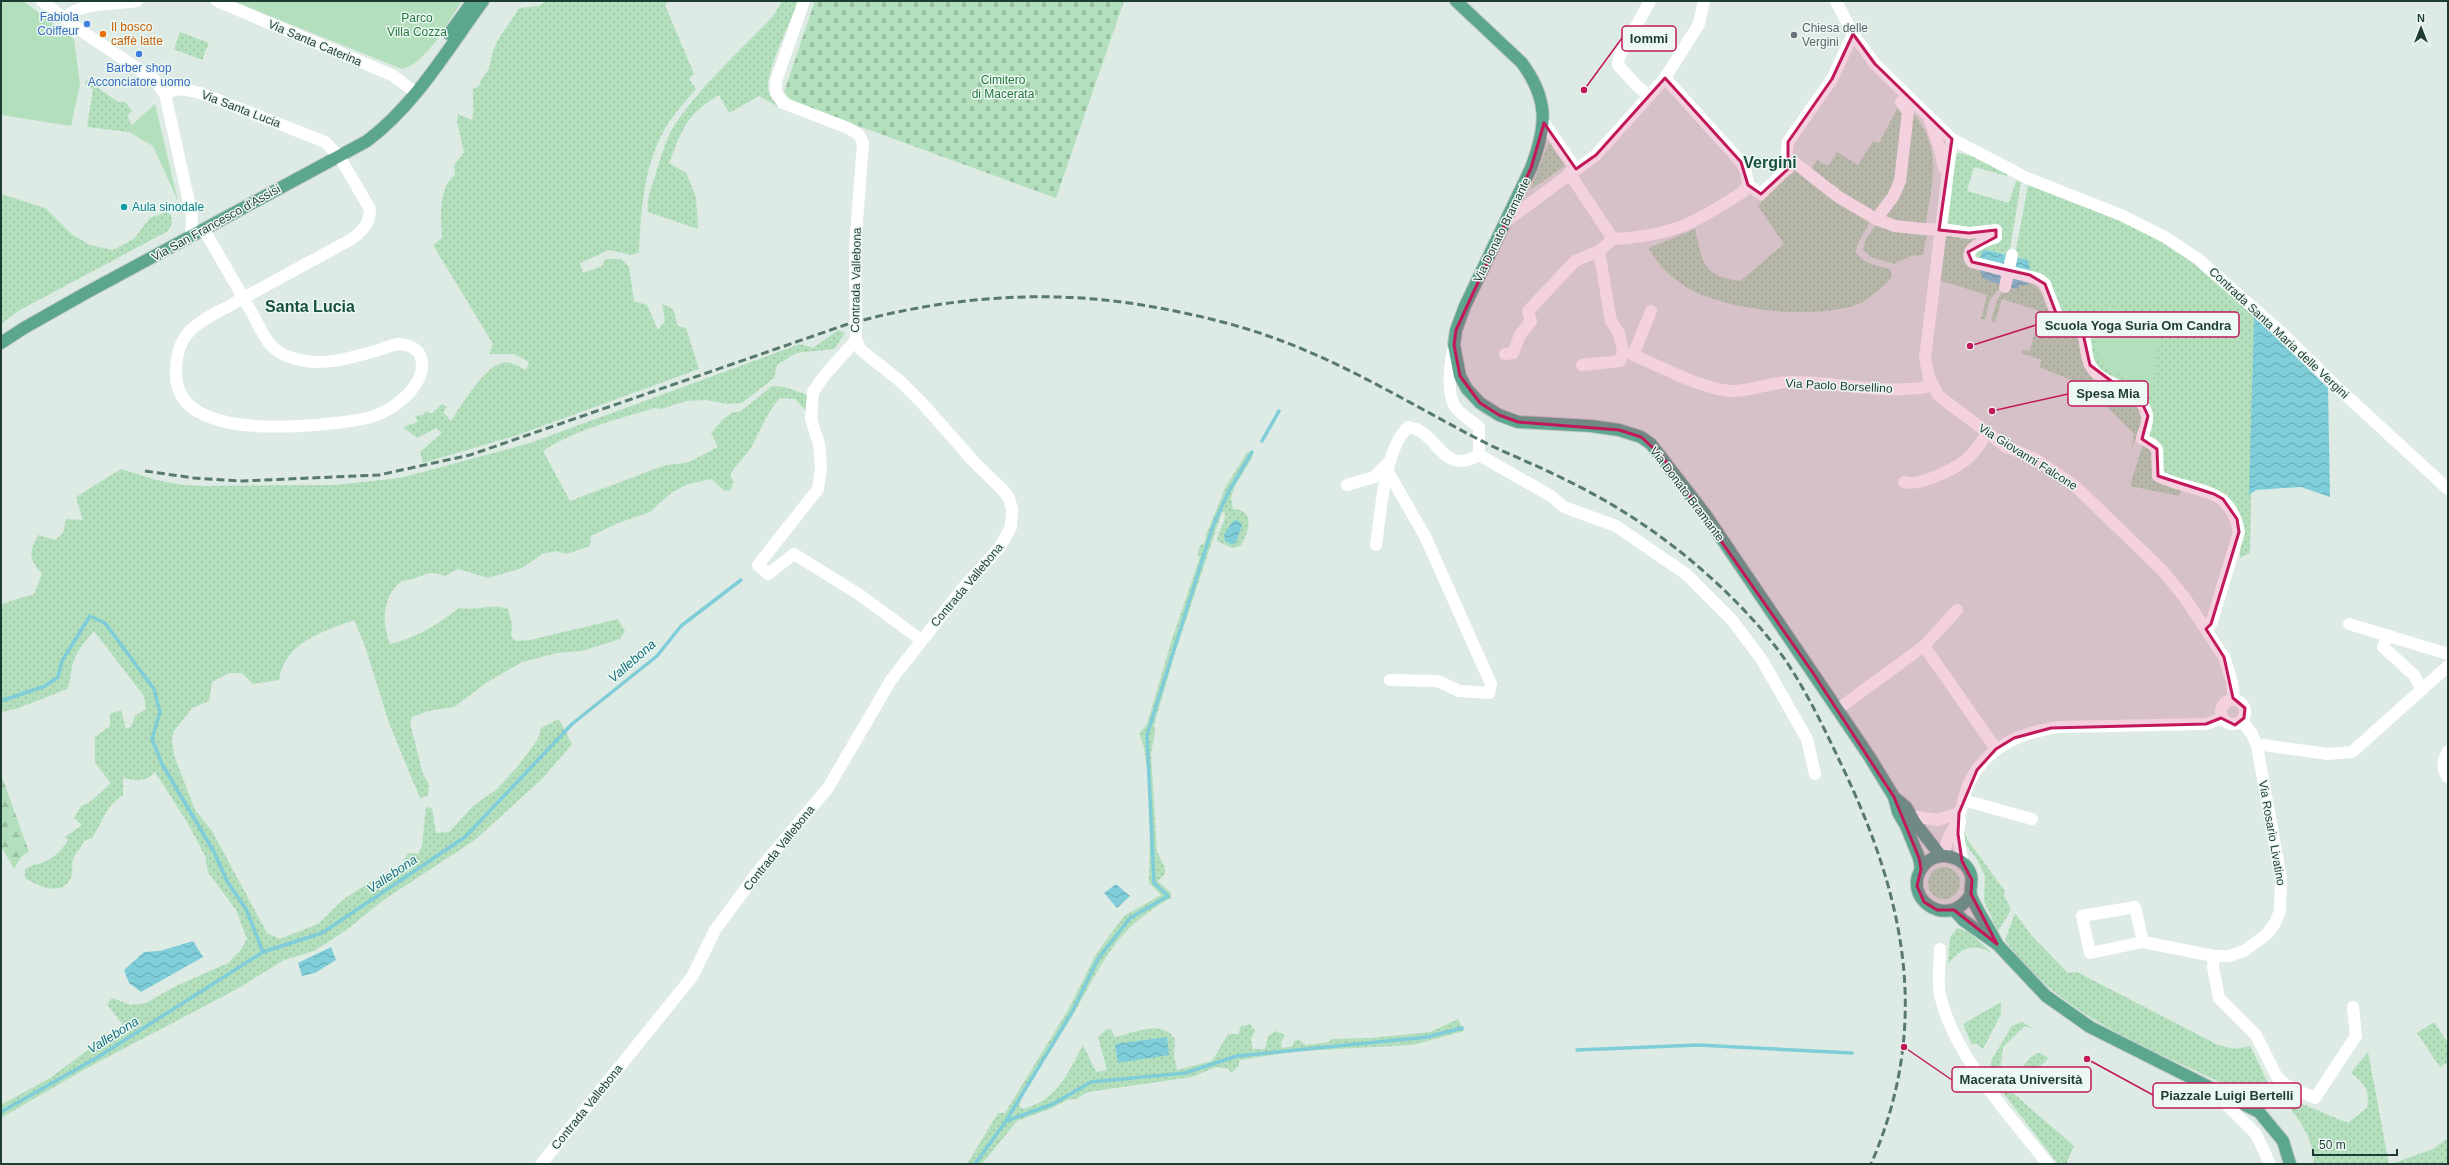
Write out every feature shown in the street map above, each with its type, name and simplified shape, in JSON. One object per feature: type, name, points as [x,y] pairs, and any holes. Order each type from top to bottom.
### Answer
[{"type":"main road","points":[[415,89],[472,1]]},
{"type":"main road","points":[[339,156],[373,130],[415,89],[483,1]]},
{"type":"main road","name":"Via Donato Bramante","points":[[1456,1],[1516,57],[1530,74],[1541,97],[1544,123],[1540,145],[1531,168],[1465,306],[1456,330],[1454,345],[1456,367],[1467,389],[1480,403],[1499,415],[1518,422],[1591,426],[1619,430],[1641,438],[1651,444],[1705,514],[1838,709],[1894,797],[1898,812],[1906,826],[1919,858],[1921,869],[1917,886],[1924,902],[1936,910],[1954,910]]},
{"type":"main road","name":"Via San Francesco d'Assisi","points":[[2,342],[24,328],[367,141],[400,113],[415,89]]},
{"type":"main road","name":"Via Donato Bramante","points":[[1894,797],[1906,807],[1915,823],[1943,856]]},
{"type":"main road","points":[[1921,869],[1926,863],[1943,856],[1962,861],[1970,873],[1972,887],[1967,901],[1954,910],[1963,920],[1997,944],[2046,996],[2090,1027],[2259,1112],[2282,1141],[2290,1164]]},
{"type":"main road","points":[[1970,894],[1997,944]]},
{"type":"street","points":[[65,18],[70,12],[80,8],[137,1]]},
{"type":"street","name":"Via Santa Caterina","points":[[217,1],[392,75],[415,89]]},
{"type":"street","name":"Contrada Vallebona","points":[[540,1164],[692,977],[715,930],[763,865],[828,788],[891,680],[921,640],[1008,536],[1011,527],[1012,509],[1009,498],[1002,489],[974,462],[900,381],[861,350],[856,340],[855,248],[864,143],[859,135],[848,128],[783,103],[776,92],[776,81],[804,1]]},
{"type":"street","points":[[1650,1],[1619,57],[1618,65],[1637,86],[1650,96]]},
{"type":"street","points":[[1505,222],[1596,155],[1650,96],[1665,78],[1699,24],[1704,1]]},
{"type":"street","name":"Contrada Santa Maria delle Vergini","points":[[1836,1],[1853,34],[1875,64],[1906,96],[1952,139],[2027,178],[2121,216],[2165,237],[2198,259],[2283,334],[2338,388],[2448,489]]},
{"type":"street","points":[[44,2],[155,80],[165,94],[192,216],[191,237]]},
{"type":"street","points":[[1853,34],[1832,79],[1788,142],[1786,157],[1791,166],[1876,219],[1895,226],[1969,233],[1996,230],[1996,237],[1977,245],[1970,251],[1969,259],[1979,265],[2030,275],[2045,284],[2056,313],[2063,320],[2082,329],[2090,365],[2101,376],[2129,392],[2143,405],[2148,416],[2142,439],[2152,444],[2157,449],[2158,476],[2214,494],[2223,499],[2237,519],[2239,532],[2211,624],[2206,629]]},
{"type":"street","points":[[1505,354],[1513,353],[1520,335],[1531,321],[1528,311],[1576,261],[1599,251],[1613,239],[1645,238],[1699,221],[1743,192],[1748,184],[1746,171],[1741,162],[1665,78]]},
{"type":"street","name":"Via Santa Lucia","points":[[165,94],[176,89],[185,89],[203,94],[315,137],[332,147],[339,156],[370,209],[370,218],[365,228],[350,240],[244,298]]},
{"type":"street","points":[[1876,219],[1893,197],[1900,181],[1908,112],[1901,102],[1906,96]]},
{"type":"street","name":"Via Giovanni Falcone","points":[[1929,118],[1940,148],[1945,181]]},
{"type":"street","points":[[1544,123],[1613,239]]},
{"type":"street","name":"Via Giovanni Falcone","points":[[1952,139],[1945,181],[1925,358],[1932,386],[1939,396],[2004,446],[2035,459],[2074,485],[2162,570],[2206,629],[2224,657],[2232,682],[2234,700]]},
{"type":"street","points":[[1748,184],[1761,194],[1791,166]]},
{"type":"street","points":[[204,230],[244,298],[270,345],[292,358],[311,362],[333,361],[399,344],[412,347],[420,354],[422,370],[418,380],[410,392],[389,409],[358,420],[264,427],[243,427],[217,420],[190,406],[181,395],[176,378],[176,361],[180,346],[190,331],[244,298]]},
{"type":"street","points":[[1582,365],[1620,361],[1624,351],[1619,333],[1611,321],[1609,301],[1599,251]]},
{"type":"street","points":[[2005,287],[2012,255]]},
{"type":"street","name":"Via Paolo Borsellino","points":[[1651,311],[1633,355],[1698,382],[1730,391],[1790,382],[1889,389],[1920,389],[1932,386]]},
{"type":"street","points":[[856,340],[824,376],[813,392],[811,419],[818,444],[821,467],[818,489],[758,565],[768,574],[794,554],[860,595],[921,640]]},
{"type":"street","points":[[1454,345],[1450,365],[1450,384],[1456,407],[1479,427],[1479,455]]},
{"type":"street","points":[[1376,545],[1388,468],[1402,434],[1408,427],[1419,428],[1446,457],[1458,462],[1470,461],[1479,455]]},
{"type":"street","points":[[1904,482],[1912,484],[1923,482],[1962,463],[1972,454],[1987,433]]},
{"type":"street","points":[[1479,455],[1551,496],[1564,507],[1616,526],[1686,574],[1732,620],[1762,660],[1807,739],[1816,774]]},
{"type":"street","points":[[1347,485],[1374,477],[1388,468]]},
{"type":"street","points":[[1388,468],[1425,536],[1491,684],[1489,693],[1459,691],[1438,681],[1390,680]]},
{"type":"street","points":[[1838,709],[1924,646],[1957,610]]},
{"type":"street","points":[[2349,624],[2448,654]]},
{"type":"street","points":[[2388,636],[2383,647],[2414,675],[2422,690]]},
{"type":"street","points":[[1924,646],[1996,749]]},
{"type":"street","points":[[2257,746],[2263,745],[2328,754],[2352,752],[2448,666]]},
{"type":"street","points":[[2234,700],[2240,702],[2245,708],[2245,715],[2242,721],[2231,725],[2222,718],[2222,705],[2234,700]]},
{"type":"street","points":[[1943,856],[1944,844],[1977,770],[1996,749],[2014,738],[2036,730],[2058,727],[2206,724],[2222,718]]},
{"type":"street","name":"Via Rosario Livatino","points":[[2143,942],[2135,907],[2082,916],[2090,953],[2143,942],[2214,956],[2229,956],[2244,952],[2257,942],[2275,924],[2280,911],[2281,878],[2257,746],[2252,734],[2242,721]]},
{"type":"street","points":[[2448,752],[2443,763],[2444,773],[2448,777]]},
{"type":"street","points":[[1963,800],[2032,819]]},
{"type":"street","points":[[1911,816],[1938,820],[1959,813]]},
{"type":"street","points":[[1959,813],[1960,823],[1958,834],[1962,861]]},
{"type":"street","points":[[1940,949],[1940,996],[1954,1034],[1974,1067],[2048,1164]]},
{"type":"street","points":[[2214,956],[2213,967],[2219,998],[2256,1035],[2277,1077],[2287,1086],[2315,1098],[2356,1036],[2353,1007]]},
{"type":"street","points":[[2217,1090],[2228,1106],[2256,1134],[2270,1164]]},
{"type":"highlighted area","points":[[1853,34],[1875,64],[1952,139],[1939,230],[1969,233],[1996,230],[1996,237],[1968,252],[1972,262],[2030,275],[2045,284],[2056,313],[2082,329],[2090,365],[2143,405],[2148,416],[2142,439],[2157,449],[2158,476],[2214,494],[2223,499],[2237,519],[2239,532],[2211,624],[2206,629],[2224,657],[2233,698],[2245,708],[2244,718],[2235,725],[2221,718],[2206,724],[2051,728],[2014,738],[1996,749],[1977,770],[1969,783],[1959,813],[1958,834],[1962,861],[1972,880],[1971,894],[1997,944],[1954,910],[1937,910],[1924,902],[1917,886],[1921,869],[1919,858],[1894,797],[1813,673],[1661,455],[1641,437],[1619,430],[1518,422],[1499,415],[1480,403],[1460,376],[1454,345],[1456,330],[1531,168],[1544,123],[1576,169],[1596,155],[1665,78],[1741,162],[1748,185],[1761,194],[1788,169],[1788,142],[1832,79]]},
{"type":"green space","points":[[1,1],[23,1],[74,39],[80,84],[71,126],[1,115]]},
{"type":"green space","name":"Parco Villa Cozza","points":[[233,1],[462,1],[436,41],[420,59],[402,69]]},
{"type":"green space","points":[[546,1],[668,1],[665,5],[694,74],[689,79],[696,89],[669,122],[654,152],[645,185],[639,252],[632,255],[609,250],[580,263],[583,273],[602,266],[605,259],[621,259],[629,267],[634,301],[647,305],[658,330],[665,321],[662,304],[673,309],[678,326],[686,328],[699,369],[518,435],[423,463],[420,452],[442,433],[436,428],[417,438],[403,427],[418,422],[415,416],[423,415],[426,411],[431,414],[442,404],[447,407],[443,412],[451,421],[481,379],[495,366],[502,363],[508,363],[514,364],[526,370],[529,362],[514,354],[489,354],[493,344],[433,245],[442,238],[441,213],[443,195],[450,180],[455,175],[454,166],[464,152],[457,122],[458,114],[472,120],[473,89],[479,86],[489,68],[496,45],[519,8],[539,6]]},
{"type":"green space","points":[[782,1],[799,1],[780,45],[768,81],[769,94],[779,107],[759,96],[729,113],[719,95],[699,110],[686,124],[669,163],[686,173],[696,197],[698,229],[648,212],[650,190],[665,144],[674,126],[684,111],[708,83],[774,15]]},
{"type":"green space","name":"Cimitero di Macerata","points":[[815,1],[1124,1],[1056,198],[793,102],[784,92]]},
{"type":"green space","points":[[180,32],[209,43],[202,60],[174,49]]},
{"type":"green space","points":[[87,80],[118,102],[125,102],[132,111],[127,116],[132,125],[129,132],[87,127],[93,89],[85,84]]},
{"type":"green space","points":[[155,104],[178,201],[153,146],[129,132],[132,125]]},
{"type":"green space","points":[[1899,105],[1903,111],[1896,178],[1890,196],[1875,214],[1839,194],[1839,188],[1810,171],[1817,160],[1828,166],[1837,152],[1858,165],[1873,141],[1879,143]]},
{"type":"green space","points":[[1911,110],[1928,139],[1932,152],[1933,180],[1925,227],[1879,217],[1895,199]]},
{"type":"green space","points":[[1549,142],[1565,166],[1530,190]]},
{"type":"green space","points":[[1958,153],[1972,156],[2007,174],[2007,176],[1974,167],[1967,191],[2009,203],[2016,181],[2021,182],[2009,255],[1986,250],[1980,261],[1973,261],[1984,229],[1943,226],[1953,155]]},
{"type":"green space","points":[[1792,167],[1871,220],[1858,243],[1856,252],[1863,260],[1867,262],[1890,269],[1892,275],[1886,285],[1865,300],[1853,306],[1821,311],[1785,312],[1749,308],[1706,297],[1686,287],[1669,274],[1654,257],[1649,248],[1695,229],[1700,251],[1706,266],[1718,276],[1740,281],[1784,244],[1758,206]]},
{"type":"green space","points":[[2028,185],[2140,228],[2186,255],[2254,316],[2250,553],[2240,558],[2241,523],[2227,495],[2166,477],[2146,435],[2153,414],[2146,402],[2128,385],[2103,371],[2096,365],[2093,357],[2091,340],[2088,333],[2082,327],[2060,313],[2027,269],[2015,256]]},
{"type":"green space","points":[[1,194],[45,208],[71,234],[90,245],[113,250],[134,239],[150,218],[167,212],[171,215],[172,223],[168,231],[20,310],[1,324]]},
{"type":"green space","points":[[1877,223],[1927,235],[1923,255],[1911,256],[1894,264],[1871,257],[1863,250],[1866,239]]},
{"type":"green space","points":[[1943,232],[1982,235],[1964,255],[1963,259],[1967,265],[1978,268],[1983,278],[2002,286],[1990,300],[1985,320],[1981,319],[1987,295],[1938,280]]},
{"type":"green space","points":[[2029,278],[2045,297],[2055,323],[2067,326],[2079,337],[2083,362],[2137,406],[2142,420],[2131,452],[2134,434],[2086,386],[2039,367],[2042,360],[2021,353],[2022,350],[2030,351],[2040,311],[2002,299],[1995,322],[1991,321],[1998,298],[2006,287],[2019,287]]},
{"type":"green space","points":[[2113,307],[2160,331],[2152,395],[2106,366],[2097,352],[2092,313]]},
{"type":"green space","points":[[838,330],[845,333],[834,349],[796,353],[777,365],[774,378],[742,403],[728,404],[706,400],[686,401],[661,409],[654,408],[583,431],[556,443],[543,451],[570,501],[663,466],[689,462],[718,447],[711,433],[723,419],[733,412],[739,412],[772,386],[785,387],[807,395],[807,412],[795,399],[780,398],[775,403],[752,446],[730,475],[734,482],[730,490],[724,491],[712,479],[688,484],[671,493],[650,512],[618,523],[591,536],[590,546],[567,554],[557,551],[542,554],[522,568],[488,578],[458,569],[445,576],[430,573],[404,580],[398,584],[389,597],[385,612],[387,636],[390,644],[410,638],[427,630],[459,608],[472,609],[502,607],[508,609],[512,625],[511,636],[515,641],[530,640],[618,619],[625,631],[620,639],[582,651],[557,653],[522,662],[489,681],[454,707],[428,711],[412,717],[410,723],[423,774],[429,784],[428,796],[420,798],[389,723],[365,646],[354,620],[318,634],[297,647],[289,656],[283,667],[279,680],[253,684],[242,673],[229,673],[212,682],[209,701],[192,708],[174,731],[172,740],[174,755],[195,810],[212,831],[267,933],[280,939],[318,924],[345,898],[372,881],[399,869],[408,853],[418,854],[422,846],[426,807],[432,808],[436,833],[449,832],[474,805],[496,790],[519,765],[538,739],[541,728],[559,719],[572,744],[543,778],[475,840],[385,899],[345,931],[314,951],[284,960],[237,989],[87,1068],[1,1118],[1,1105],[50,1078],[108,1035],[123,1036],[122,1024],[107,1004],[112,998],[131,1005],[146,1003],[174,987],[228,963],[240,951],[247,939],[236,910],[208,872],[205,856],[187,822],[155,772],[148,778],[140,780],[132,780],[123,777],[123,795],[108,810],[92,838],[84,841],[73,859],[72,875],[68,882],[63,886],[51,888],[37,885],[25,878],[25,869],[47,861],[61,850],[68,840],[65,837],[82,825],[74,818],[81,806],[90,802],[111,783],[95,763],[95,737],[110,726],[110,714],[121,710],[126,729],[131,727],[135,716],[146,709],[144,696],[94,631],[75,657],[67,689],[16,709],[1,712],[1,604],[34,594],[42,574],[34,563],[31,555],[35,541],[38,535],[55,540],[63,533],[66,519],[83,520],[76,497],[121,469],[156,480],[182,485],[204,486],[335,485],[400,478],[530,443],[800,344],[813,348]]},
{"type":"green space","points":[[2143,443],[2149,448],[2152,454],[2154,468],[2182,487],[2179,496],[2130,486]]},
{"type":"green space","points":[[1248,451],[1253,456],[1234,488],[1231,498],[1233,509],[1240,510],[1248,517],[1249,522],[1246,534],[1241,546],[1232,548],[1217,541],[1225,516],[1225,513],[1222,512],[1175,653],[1154,725],[1155,732],[1151,754],[1157,852],[1165,867],[1165,874],[1158,881],[1171,893],[1171,898],[1136,922],[1113,948],[1103,962],[1074,1013],[1024,1094],[1019,1106],[1023,1109],[1035,1105],[1053,1092],[1066,1076],[1083,1045],[1096,1072],[1107,1070],[1098,1037],[1107,1029],[1111,1030],[1115,1037],[1147,1029],[1163,1030],[1169,1033],[1175,1039],[1174,1055],[1177,1070],[1212,1061],[1228,1034],[1239,1034],[1240,1027],[1250,1024],[1255,1031],[1251,1039],[1253,1049],[1265,1049],[1268,1036],[1276,1031],[1285,1035],[1281,1042],[1282,1048],[1293,1046],[1294,1041],[1299,1040],[1306,1045],[1329,1042],[1331,1039],[1372,1038],[1430,1032],[1458,1019],[1464,1031],[1413,1045],[1299,1051],[1239,1060],[1239,1066],[1231,1073],[1229,1069],[1216,1067],[1192,1077],[1088,1092],[1076,1099],[1067,1100],[1052,1108],[1017,1121],[982,1164],[967,1164],[998,1113],[1005,1113],[1068,1010],[1095,956],[1107,939],[1124,916],[1161,895],[1149,883],[1150,829],[1148,783],[1143,745],[1139,734],[1147,724],[1172,639],[1200,557],[1197,556],[1200,545],[1205,543],[1206,535],[1226,486]]},
{"type":"green space","points":[[1,774],[29,852],[22,856],[14,869],[1,846]]},
{"type":"green space","points":[[1963,829],[1967,839],[2005,891],[2004,895],[2011,910],[1998,931],[1984,901],[1985,876],[1977,859],[1966,845]]},
{"type":"green space","points":[[1941,867],[1947,867],[1957,874],[1960,883],[1959,889],[1953,896],[1947,899],[1941,899],[1931,892],[1928,886],[1928,880],[1935,870]]},
{"type":"green space","points":[[2015,913],[2031,935],[2068,973],[2077,972],[2218,1045],[2235,1049],[2250,1046],[2271,1089],[2256,1100],[2120,1034],[2088,1016],[2057,994],[2030,969],[2005,940]]},
{"type":"green space","points":[[1957,928],[1969,932],[1992,953],[1979,948],[1968,949],[1958,954],[1948,964],[1950,938]]},
{"type":"green space","points":[[2001,1002],[2001,1014],[1983,1049],[1975,1043],[1972,1045],[1963,1024]]},
{"type":"green space","points":[[2022,1022],[2034,1029],[2025,1026],[2003,1047],[2000,1071],[2002,1081],[2007,1088],[2074,1146],[2066,1164],[2058,1164],[1988,1073],[1992,1059],[2012,1026]]},
{"type":"green space","points":[[2434,1022],[2448,1043],[2448,1062],[2440,1067],[2417,1033]]},
{"type":"green space","points":[[2368,1052],[2389,1164],[2314,1164],[2311,1144],[2307,1135],[2297,1117],[2278,1094],[2348,1123],[2367,1108],[2367,1092],[2360,1080],[2351,1073]]},
{"type":"green space","points":[[2039,1053],[2049,1058],[2028,1078],[2021,1071],[2022,1068],[2031,1057]]},
{"type":"green space","points":[[2448,1138],[2448,1164],[2391,1164],[2433,1149]]},
{"type":"water","points":[[1986,250],[2028,260],[2031,272],[2028,285],[2020,285],[2018,289],[2002,286],[1983,278],[1978,268],[1982,251]]},
{"type":"water","points":[[2254,316],[2328,388],[2330,497],[2301,487],[2256,490],[2249,495]]},
{"type":"water","points":[[1238,520],[1242,525],[1236,543],[1231,544],[1225,541],[1224,535],[1233,521]]},
{"type":"water","points":[[1116,884],[1130,896],[1117,908],[1104,893]]},
{"type":"water","points":[[193,941],[203,957],[141,992],[129,983],[124,970],[144,952],[160,951]]},
{"type":"water","points":[[331,947],[336,960],[315,973],[302,976],[298,963]]},
{"type":"water","points":[[1167,1037],[1169,1055],[1118,1063],[1115,1044]]},
{"type":"waterway","points":[[1262,441],[1279,411]]},
{"type":"waterway","points":[[1006,1121],[1072,1012],[1098,959],[1130,918],[1168,896],[1154,883],[1147,735],[1213,526],[1229,491],[1252,452]]},
{"type":"waterway","name":"Vallebona","points":[[1,1112],[98,1057],[263,952],[322,933],[465,837],[572,724],[657,656],[681,626],[741,580]]},
{"type":"waterway","points":[[1,701],[45,686],[58,677],[62,661],[90,616],[105,623],[154,689],[160,712],[152,739],[162,764],[214,852],[227,881],[246,909],[263,952]]},
{"type":"waterway","points":[[975,1164],[1006,1121],[1053,1104],[1091,1082],[1185,1073],[1237,1056],[1427,1037],[1462,1028]]},
{"type":"waterway","points":[[1577,1050],[1698,1045],[1852,1053]]},
{"type":"railway","points":[[145,471],[194,478],[242,481],[379,475],[470,455],[845,325],[916,308],[989,299],[1063,297],[1100,299],[1136,304],[1191,314],[1228,323],[1307,351],[1380,386],[1485,443],[1585,489],[1633,518],[1664,539],[1719,585],[1766,634],[1786,661],[1802,686],[1823,726],[1864,815],[1882,864],[1895,913],[1903,962],[1905,1011],[1901,1061],[1890,1112],[1871,1164]]},
{"type":"place","name":"Fabiola Coiffeur","points":[[87,24]]},
{"type":"place","name":"Il bosco caffè latte","points":[[103,34]]},
{"type":"place","name":"Chiesa delle Vergini","points":[[1794,35]]},
{"type":"place","name":"Barber shop Acconciatore uomo","points":[[139,54]]},
{"type":"place","name":"Iommi","points":[[1584,90]]},
{"type":"place","name":"Aula sinodale","points":[[124,207]]},
{"type":"place","name":"Scuola Yoga Suria Om Candra","points":[[1970,346]]},
{"type":"place","name":"Spesa Mia","points":[[1992,411]]},
{"type":"place","name":"Macerata Università","points":[[1904,1047]]},
{"type":"place","name":"Piazzale Luigi Bertelli","points":[[2087,1059]]},
{"type":"district","name":"Vergini","points":[[1770,162]]},
{"type":"district","name":"Santa Lucia","points":[[310,306]]}]
